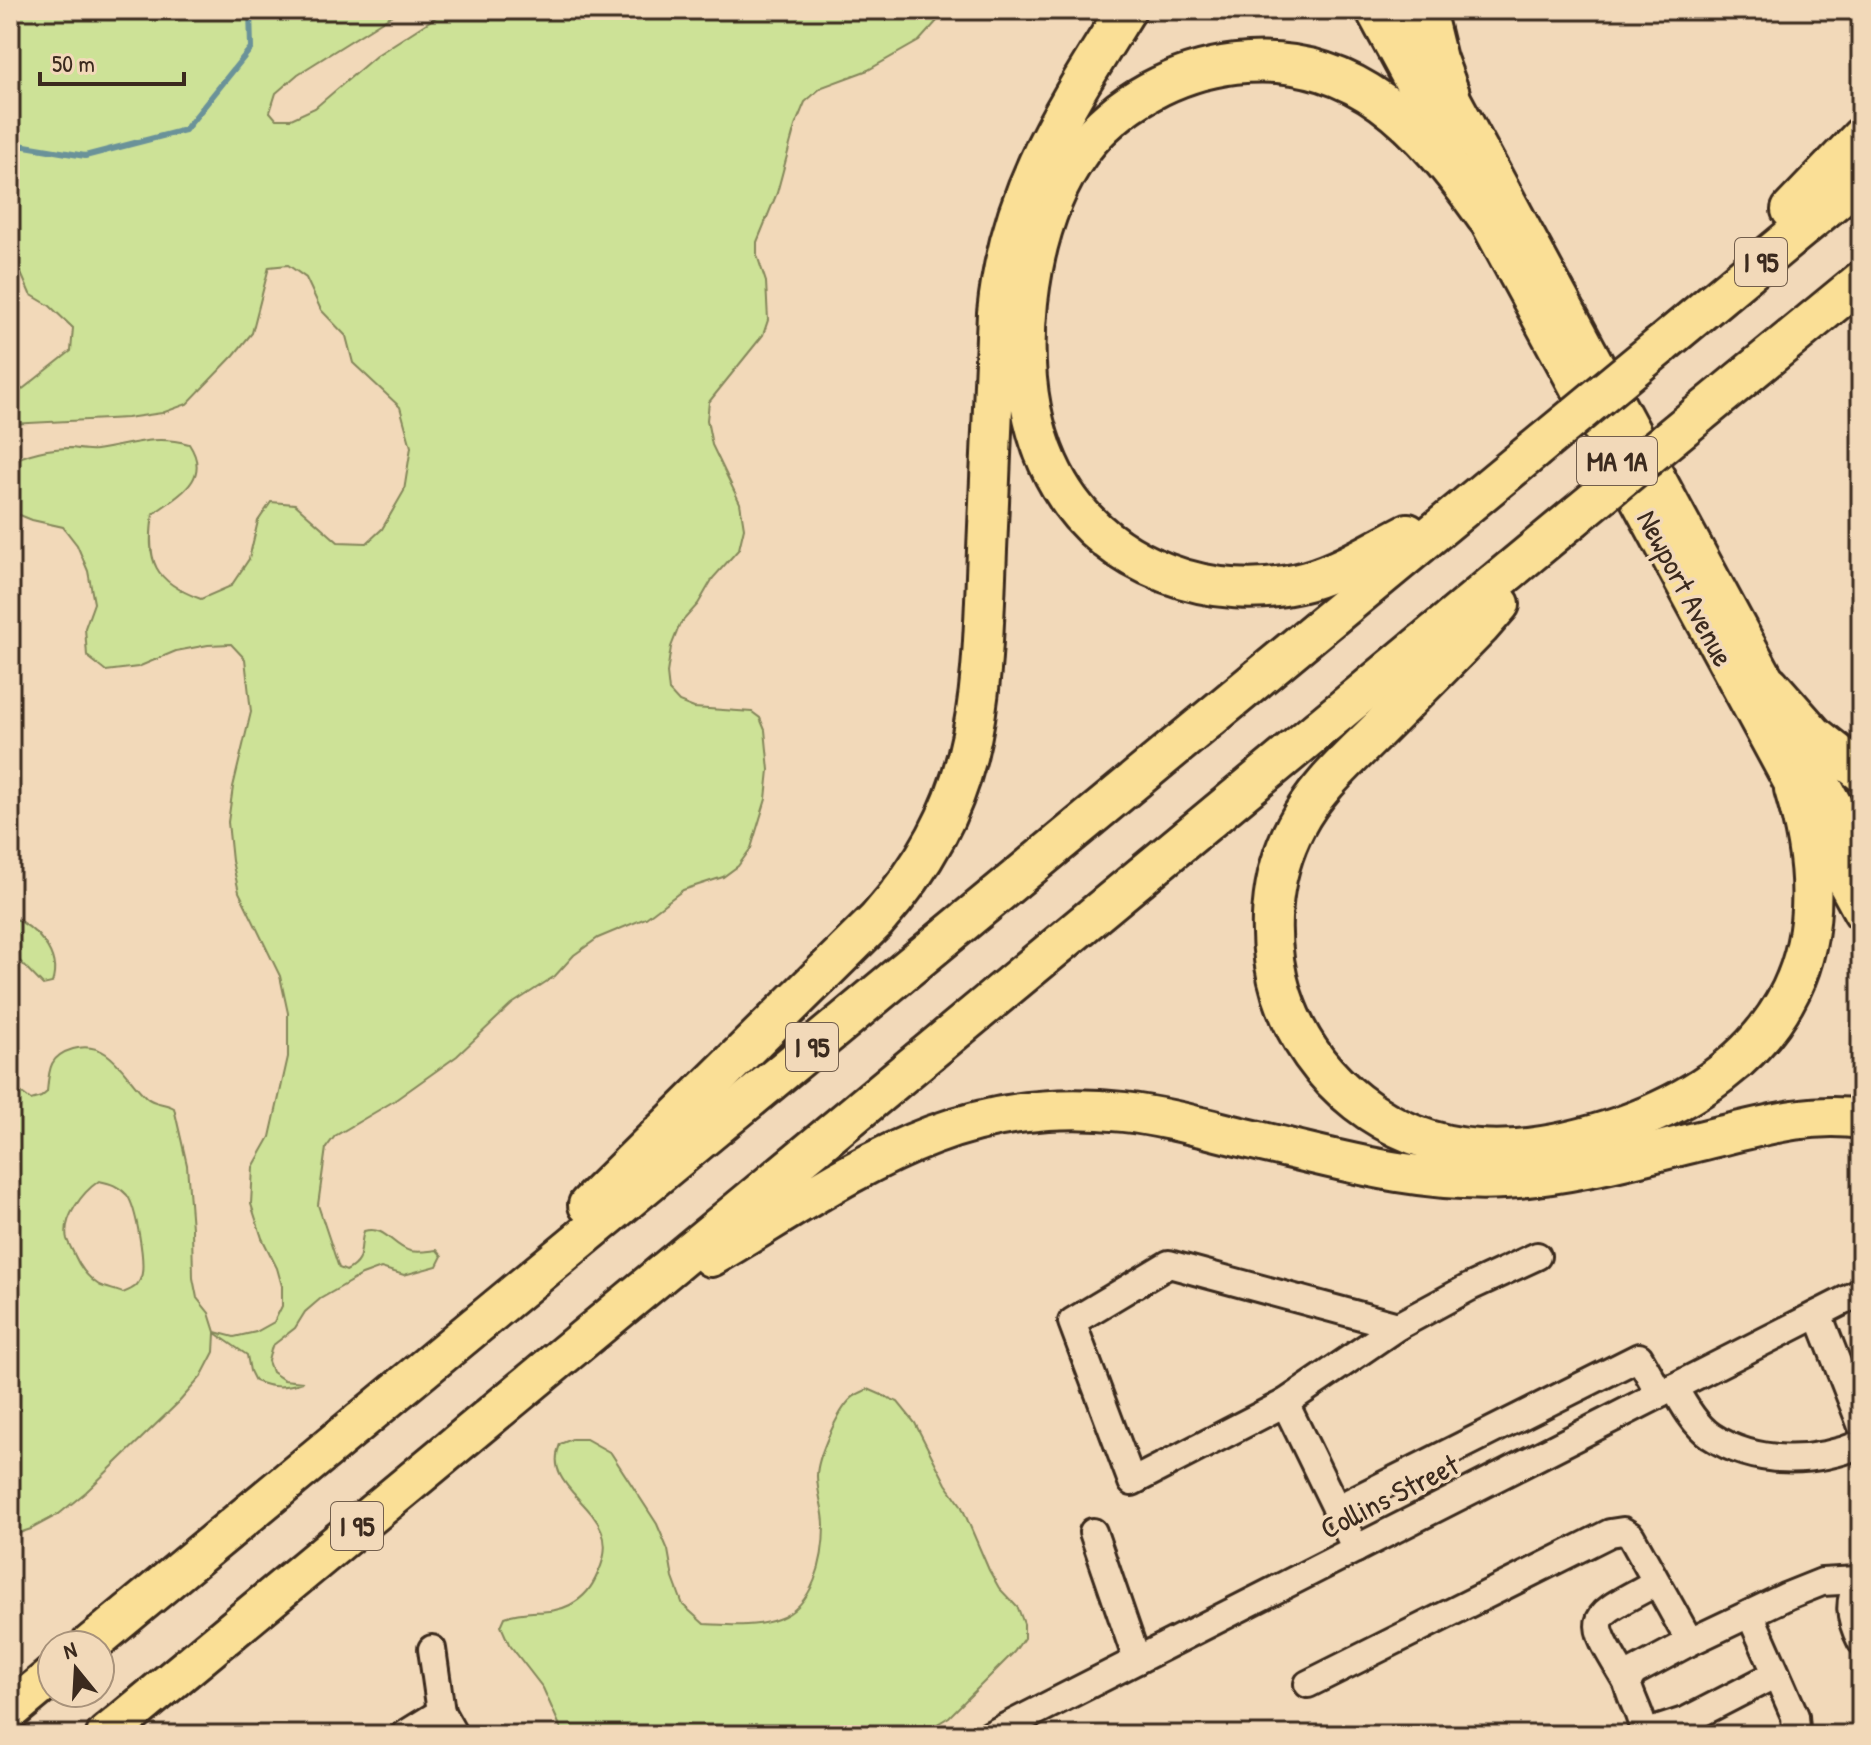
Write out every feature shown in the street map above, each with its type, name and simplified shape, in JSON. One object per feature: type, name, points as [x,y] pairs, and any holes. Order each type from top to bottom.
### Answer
[{"type":"highway","points":[[487,1317],[592,1200],[877,920],[918,867],[946,817],[968,760],[980,687],[997,313],[1003,263],[1025,188],[1043,147],[1126,10]]},
{"type":"highway","points":[[1425,10],[1437,59],[1450,94]]},
{"type":"highway","points":[[1477,496],[1347,565],[1308,581],[1242,589],[1176,577],[1116,546],[1082,515],[1063,492],[1046,462],[1034,430],[1025,380],[1025,344],[1036,252],[1055,196],[1073,162],[1094,135],[1132,102],[1162,85],[1207,69],[1255,63],[1285,64],[1325,73],[1360,88],[1394,110],[1417,130],[1486,217]]},
{"type":"highway","points":[[1711,303],[1798,202],[1861,137]]},
{"type":"highway","name":"I 95","points":[[109,1629],[1861,179]]},
{"type":"highway","name":"I 95","points":[[106,1735],[1861,281]]},
{"type":"highway","points":[[1759,365],[1861,311]]},
{"type":"highway","points":[[1572,519],[1480,627],[1327,781],[1303,813],[1290,839],[1274,898],[1274,958],[1280,990],[1292,1021],[1329,1077],[1365,1109],[1394,1126],[1442,1144],[1478,1149],[1527,1148],[1576,1139],[1648,1116],[1690,1095],[1728,1069],[1760,1038],[1785,1001],[1800,967],[1809,930],[1812,876],[1806,833],[1794,789]]},
{"type":"highway","points":[[1770,685],[1814,735],[1861,772]]},
{"type":"highway","points":[[608,1318],[871,1161],[954,1128],[1013,1114],[1066,1109],[1125,1112],[1168,1119],[1387,1171],[1433,1178],[1478,1180],[1524,1178],[1571,1170],[1790,1120],[1832,1117],[1861,1119]]},
{"type":"highway","points":[[10,1711],[36,1689]]},
{"type":"main road","name":"Newport Avenue","points":[[1373,10],[1861,912]]},
{"type":"main road","name":"Newport Avenue","points":[[1405,10],[1861,854]]},
{"type":"street","points":[[1398,1326],[1169,1264],[1072,1322],[1132,1482],[1285,1403],[1398,1326],[1470,1287],[1537,1256]]},
{"type":"street","name":"Collins Street","points":[[990,1735],[1861,1292]]},
{"type":"street","points":[[1818,1314],[1861,1424]]},
{"type":"street","points":[[1336,1509],[1639,1357],[1709,1435],[1742,1452],[1786,1459],[1815,1458],[1861,1444]]},
{"type":"street","points":[[1285,1403],[1356,1549]]},
{"type":"street","points":[[1308,1684],[1610,1533],[1623,1531],[1631,1536],[1690,1642]]},
{"type":"street","points":[[1093,1532],[1137,1660]]},
{"type":"street","points":[[1627,1682],[1634,1672],[1690,1642],[1822,1582],[1860,1578],[1849,1607],[1861,1641]]},
{"type":"street","points":[[1655,1583],[1604,1610],[1598,1619],[1602,1641],[1627,1682],[1643,1723],[1644,1734],[1687,1720],[1776,1674]]},
{"type":"street","points":[[1750,1614],[1795,1716],[1796,1729],[1792,1735]]},
{"type":"street","points":[[404,1735],[447,1724],[432,1649]]},
{"type":"green space","points":[[10,10],[400,10],[298,74],[276,93],[270,112],[276,119],[291,119],[315,108],[377,55],[447,10],[947,10],[919,41],[868,70],[822,87],[805,102],[795,126],[777,193],[757,242],[757,255],[766,282],[768,320],[763,335],[709,402],[707,420],[712,445],[740,503],[744,528],[739,549],[713,578],[698,604],[680,624],[671,647],[667,673],[669,691],[679,702],[694,708],[752,712],[760,718],[765,730],[769,770],[766,799],[751,848],[738,866],[723,877],[683,890],[646,918],[598,938],[574,955],[555,976],[512,1004],[457,1056],[394,1101],[335,1136],[326,1148],[318,1205],[339,1268],[346,1271],[356,1263],[364,1231],[371,1230],[383,1233],[410,1251],[437,1250],[442,1256],[437,1266],[404,1275],[381,1268],[320,1299],[305,1312],[295,1328],[272,1346],[268,1361],[272,1372],[284,1380],[303,1382],[279,1386],[255,1381],[247,1355],[215,1333],[214,1352],[201,1377],[179,1402],[59,1514],[10,1536],[10,1084],[31,1100],[41,1097],[47,1092],[50,1070],[59,1055],[86,1047],[97,1049],[115,1061],[149,1099],[174,1108],[187,1165],[193,1278],[197,1298],[209,1313],[215,1332],[234,1337],[256,1332],[274,1322],[282,1306],[282,1286],[277,1268],[262,1238],[251,1204],[253,1167],[270,1137],[288,1057],[288,1013],[280,976],[239,892],[232,861],[228,822],[251,712],[245,659],[231,644],[176,651],[138,667],[106,671],[87,656],[85,628],[94,603],[88,571],[77,545],[63,527],[10,511],[10,463],[55,449],[96,450],[153,440],[189,444],[197,467],[195,477],[182,493],[153,514],[151,545],[153,558],[163,577],[201,599],[231,586],[249,559],[258,521],[271,502],[295,504],[338,542],[367,543],[382,529],[404,491],[411,447],[400,407],[353,363],[346,336],[321,310],[306,278],[288,265],[269,267],[252,333],[187,404],[162,413],[127,418],[10,424],[10,399],[71,351],[73,328],[50,306],[30,294],[17,264],[10,233]],"holes":[[[99,1181],[118,1187],[127,1195],[134,1211],[142,1270],[136,1285],[123,1293],[91,1279],[79,1264],[67,1239],[66,1231],[75,1206]]]},
{"type":"green space","points":[[10,916],[29,927],[44,942],[53,961],[52,983],[43,985],[10,951]]},
{"type":"green space","points":[[868,1389],[898,1402],[915,1423],[946,1484],[961,1505],[989,1570],[999,1588],[1018,1608],[1024,1624],[1024,1638],[1014,1652],[949,1717],[919,1735],[564,1735],[543,1688],[509,1644],[501,1626],[505,1617],[513,1614],[554,1610],[570,1605],[587,1591],[598,1573],[605,1551],[602,1533],[594,1517],[561,1477],[557,1462],[560,1444],[572,1439],[586,1439],[611,1453],[657,1524],[668,1550],[673,1578],[683,1605],[704,1624],[760,1624],[790,1613],[808,1593],[814,1580],[824,1539],[817,1476],[820,1458],[846,1404]]},
{"type":"waterway","points":[[10,139],[19,145],[85,156],[185,130],[251,48],[250,10]]}]
